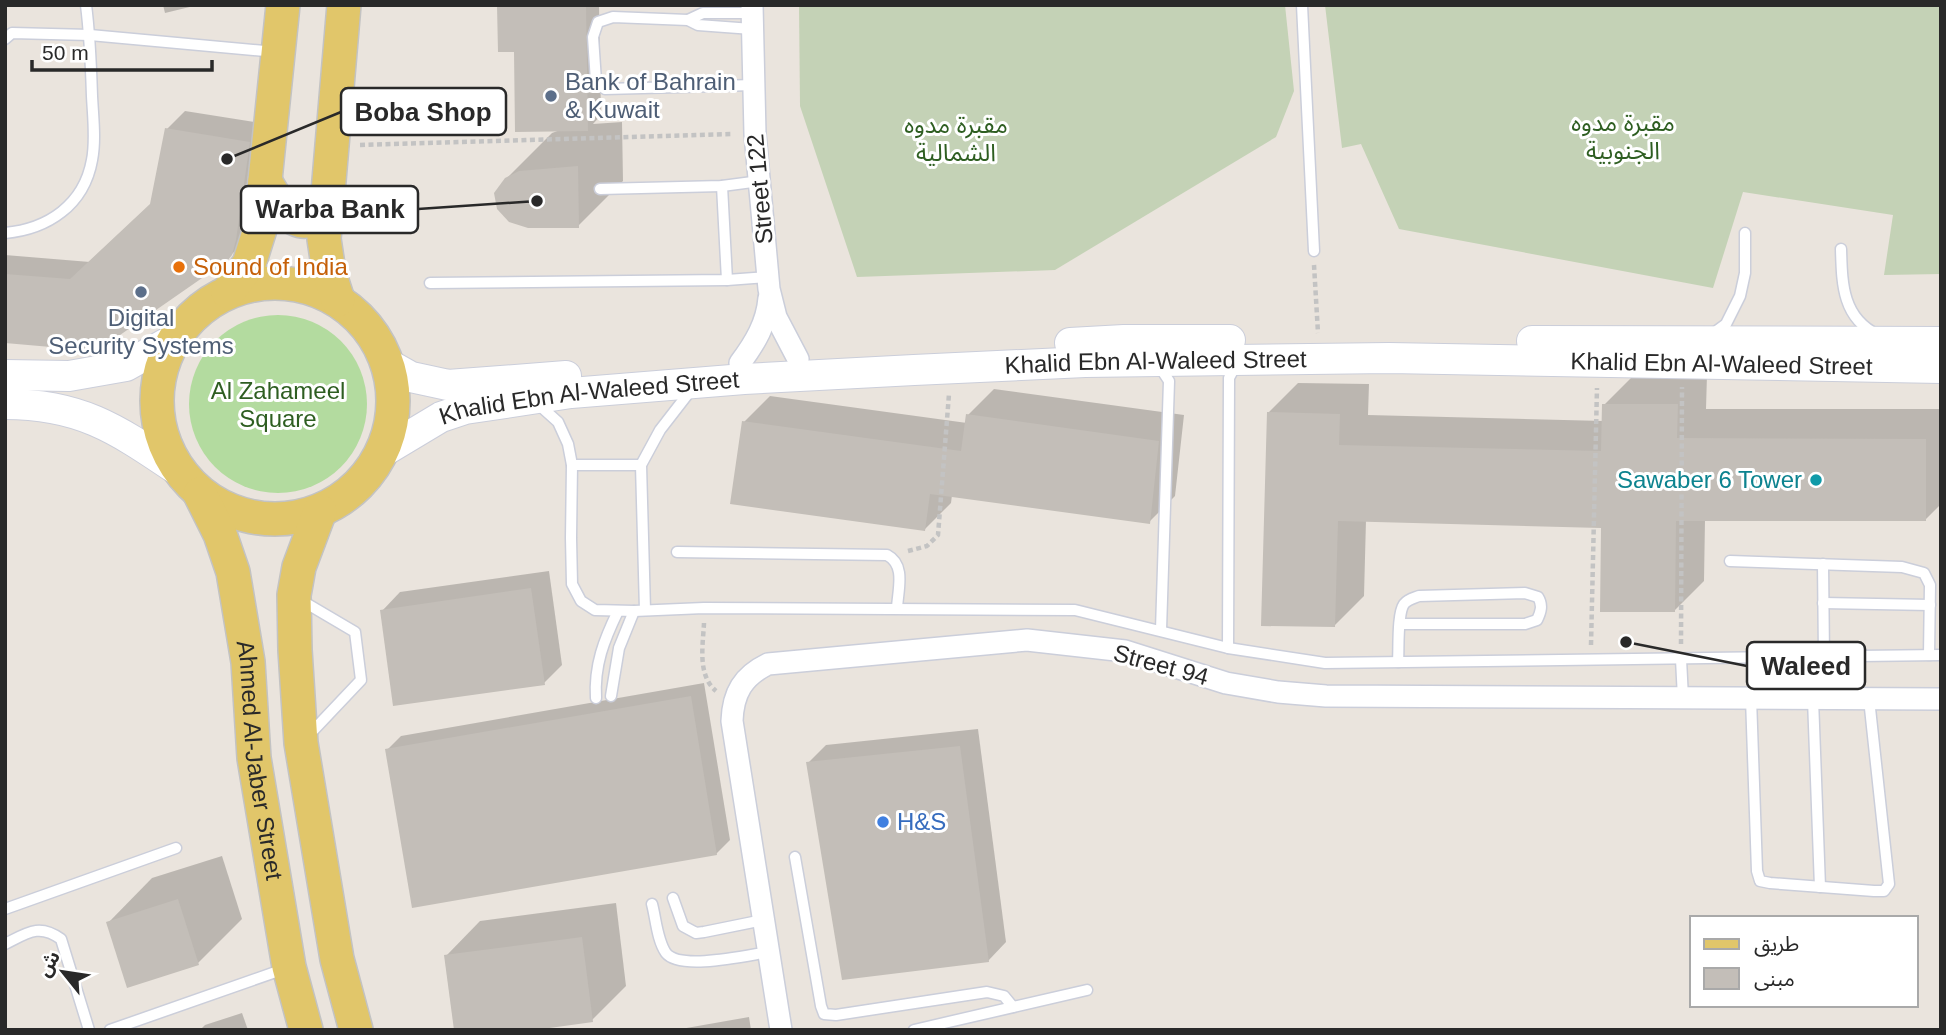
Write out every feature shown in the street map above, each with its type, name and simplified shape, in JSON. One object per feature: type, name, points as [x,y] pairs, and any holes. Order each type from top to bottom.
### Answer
[{"type":"main road","points":[[228,292],[249,264],[260,229],[283,5]]},
{"type":"main road","points":[[338,300],[329,272],[324,239],[344,5]]},
{"type":"main road","points":[[265,181],[281,207],[297,219],[310,221],[327,212]]},
{"type":"main road","points":[[5,404],[61,408],[93,418],[117,430],[221,508],[270,520],[296,518],[320,511],[345,497],[366,477],[388,436],[393,409],[392,382],[380,345],[368,328],[338,300],[306,287],[272,282],[249,285],[228,292],[207,304],[189,320],[174,339],[162,365],[157,392],[158,420],[165,447],[189,482]]},
{"type":"main road","points":[[5,375],[69,376],[126,366],[174,339]]},
{"type":"main road","name":"Khalid Ebn Al-Waleed Street","points":[[388,364],[411,377],[448,385],[920,350],[1124,340],[1941,342]]},
{"type":"main road","name":"Khalid Ebn Al-Waleed Street","points":[[381,453],[441,417],[465,409],[571,393],[1000,365],[1473,358],[1941,369]]},
{"type":"main road","name":"Ahmed Al-Jaber Street","points":[[189,482],[220,534],[233,572],[248,662],[254,758],[289,967],[306,1030]]},
{"type":"main road","name":"Ahmed Al-Jaber Street","points":[[320,511],[299,567],[294,595],[301,743],[337,959],[356,1030]]},
{"type":"main road","points":[[248,662],[251,652],[267,640],[278,640],[295,650]]},
{"type":"street","name":"Street 122","points":[[752,15],[755,134],[769,283],[776,317],[798,359]]},
{"type":"street","name":"Street 122","points":[[740,363],[757,339],[764,323],[769,283]]},
{"type":"street","name":"Street 94","points":[[733,704],[740,685],[753,671],[768,664],[1027,640],[1125,651],[1226,683],[1278,692],[1325,696],[1941,699]]},
{"type":"street","points":[[733,704],[732,721],[781,1030]]},
{"type":"lane","points":[[5,233],[21,231],[50,221],[74,200],[86,180],[93,158],[93,143],[90,35],[86,5]]},
{"type":"lane","points":[[1302,5],[1314,251]]},
{"type":"lane","points":[[752,15],[703,13],[688,20],[613,17],[598,22],[593,37],[596,81],[605,89],[754,85]]},
{"type":"lane","points":[[5,39],[12,33],[90,35],[279,52]]},
{"type":"lane","points":[[600,188],[722,186],[760,181]]},
{"type":"lane","points":[[722,186],[727,280]]},
{"type":"lane","points":[[1702,341],[1726,324],[1740,296],[1745,274],[1745,233]]},
{"type":"lane","points":[[1841,249],[1846,303],[1854,317],[1872,332],[1893,342]]},
{"type":"lane","points":[[430,283],[727,280],[769,283]]},
{"type":"lane","points":[[1228,648],[1229,378],[1239,360]]},
{"type":"lane","points":[[1156,361],[1169,381],[1161,630]]},
{"type":"lane","points":[[611,695],[619,648],[639,610],[641,465],[664,423],[696,383]]},
{"type":"lane","points":[[531,400],[552,416],[564,431],[572,465],[572,584],[582,601],[595,610],[1075,610],[1228,648],[1325,663],[1935,655],[1930,584],[1924,573],[1902,567],[1730,561]]},
{"type":"lane","points":[[572,465],[641,465]]},
{"type":"lane","points":[[677,552],[887,555],[896,560],[900,567],[897,608]]},
{"type":"lane","points":[[1823,564],[1824,657]]},
{"type":"lane","points":[[1398,662],[1400,624],[1403,606],[1407,601],[1419,596],[1525,593],[1538,597],[1541,602],[1541,613],[1537,620],[1525,624],[1400,624]]},
{"type":"lane","points":[[294,595],[355,632],[361,680],[301,743]]},
{"type":"lane","points":[[1823,603],[1930,605]]},
{"type":"lane","points":[[596,698],[598,660],[618,611]]},
{"type":"lane","points":[[1681,659],[1683,698]]},
{"type":"lane","points":[[1751,698],[1757,871],[1760,881],[1884,891],[1889,884],[1869,699]]},
{"type":"lane","points":[[1813,699],[1820,887]]},
{"type":"lane","points":[[5,909],[176,848]]},
{"type":"lane","points":[[795,857],[824,1014],[836,1015],[987,992],[1004,996],[1013,1007]]},
{"type":"lane","points":[[673,898],[683,926],[696,933],[763,920]]},
{"type":"lane","points":[[652,904],[664,950],[675,960],[691,962],[769,952]]},
{"type":"lane","points":[[5,944],[34,930],[48,930],[61,939],[89,1030]]},
{"type":"lane","points":[[110,1030],[289,967]]},
{"type":"lane","points":[[914,1030],[1087,990]]},
{"type":"path","points":[[332,146],[755,134]]},
{"type":"path","points":[[1314,251],[1319,341]]},
{"type":"path","points":[[1681,659],[1683,365]]},
{"type":"path","points":[[1591,660],[1597,381]]},
{"type":"path","points":[[896,560],[910,550],[927,546],[938,535],[949,385]]},
{"type":"path","points":[[704,608],[703,658],[706,681],[733,704]]},
{"type":"green space","name":"مقبرة مدوه الشمالية","points":[[799,5],[1285,5],[1294,91],[1276,137],[1055,270],[857,277],[800,106]]},
{"type":"green space","name":"مقبرة مدوه الجنوبية","points":[[1325,5],[1941,5],[1941,274],[1884,275],[1893,215],[1743,192],[1713,288],[1399,229],[1361,144],[1342,148]]},
{"type":"green space","name":"Al Zahameel Square","points":[[278,315],[312,321],[341,341],[361,370],[367,404],[361,438],[341,467],[312,487],[278,493],[244,487],[215,467],[195,438],[189,404],[195,370],[215,341],[244,321]]},
{"type":"building","points":[[497,5],[586,5],[588,131],[515,132],[514,52],[498,52]]},
{"type":"building","points":[[165,128],[250,142],[232,255],[97,351],[5,343],[5,274],[70,279],[150,204]]},
{"type":"building","points":[[578,166],[579,228],[528,228],[509,222],[497,209],[494,193],[505,178],[519,171]]},
{"type":"building","points":[[1602,404],[1678,404],[1677,438],[1926,439],[1926,521],[1676,521],[1675,612],[1600,612],[1601,528],[1338,521],[1335,627],[1261,626],[1267,412],[1340,414],[1339,445],[1601,451]]},
{"type":"building","points":[[966,414],[1159,441],[1150,524],[930,494],[925,531],[730,504],[742,421],[961,451]]},
{"type":"building","points":[[531,588],[545,685],[393,706],[380,610]]},
{"type":"building","points":[[691,696],[717,855],[412,908],[385,749]]},
{"type":"building","points":[[960,746],[989,962],[842,980],[806,762]]},
{"type":"building","points":[[178,899],[199,965],[127,988],[106,922]]},
{"type":"building","points":[[582,937],[593,1022],[535,1030],[454,1030],[444,955]]},
{"type":"place","name":"Bank of Bahrain & Kuwait","points":[[551,96]]},
{"type":"place","name":"Boba Shop","points":[[227,159]]},
{"type":"place","name":"Warba Bank","points":[[537,201]]},
{"type":"place","name":"Sound of India","points":[[179,267]]},
{"type":"place","name":"Digital Security Systems","points":[[141,292]]},
{"type":"place","name":"Sawaber 6 Tower","points":[[1816,480]]},
{"type":"place","name":"Waleed","points":[[1626,642]]},
{"type":"place","name":"H&S","points":[[883,822]]}]
